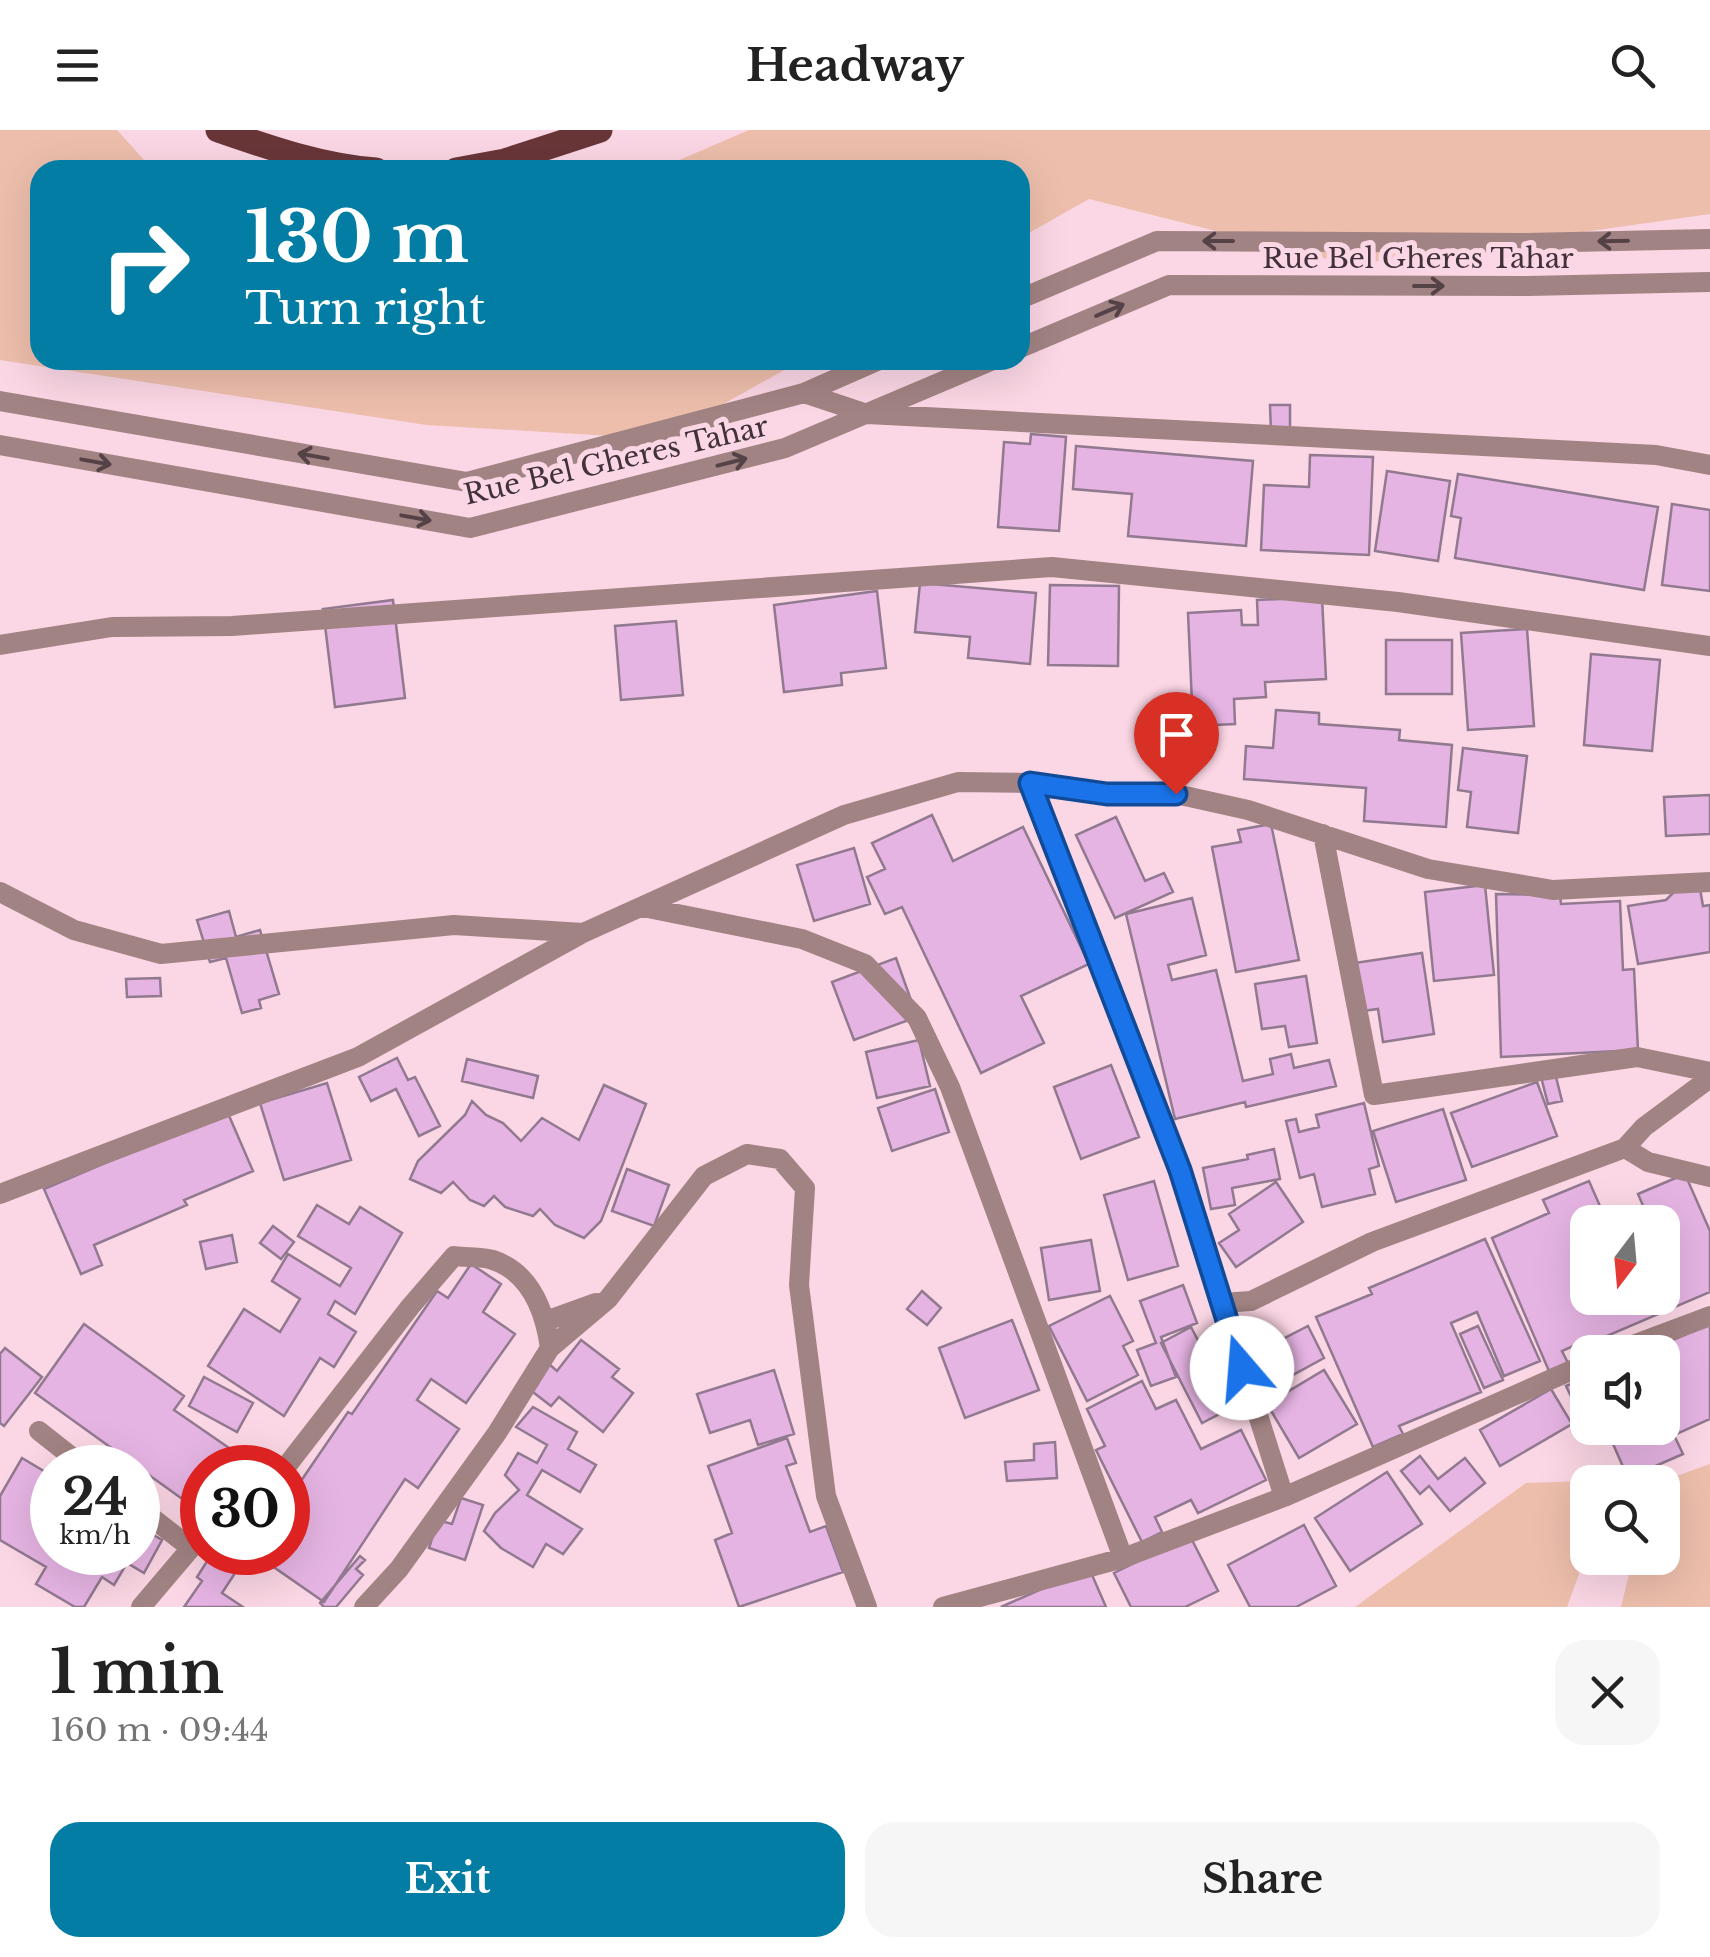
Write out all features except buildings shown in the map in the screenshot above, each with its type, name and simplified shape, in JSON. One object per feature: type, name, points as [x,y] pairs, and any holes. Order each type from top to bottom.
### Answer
[{"type":"main road","points":[[218,130],[316,160]]},
{"type":"main road","points":[[508,160],[600,130]]},
{"type":"street","name":"Rue Bel Gheres Tahar","points":[[1030,295],[1157,241],[1525,243],[1710,239]]},
{"type":"street","name":"Rue Bel Gheres Tahar","points":[[1030,344],[1169,285],[1710,282]]},
{"type":"street","name":"Rue Bel Gheres Tahar","points":[[0,401],[467,482],[804,393],[857,370]]},
{"type":"street","name":"Rue Bel Gheres Tahar","points":[[0,445],[470,528],[785,448],[970,370]]},
{"type":"street","points":[[804,393],[867,414],[1656,456],[1710,465]]},
{"type":"street","points":[[0,645],[112,627],[232,626],[1052,567],[1398,602],[1710,646]]},
{"type":"street","points":[[0,1194],[358,1057],[583,933],[844,815],[958,782],[1030,783],[1107,794],[1176,794],[1248,810],[1428,869],[1552,890],[1710,882]]},
{"type":"street","points":[[1030,783],[1180,1170],[1284,1497]]},
{"type":"street","points":[[1323,834],[1374,1095],[1637,1057],[1710,1075]]},
{"type":"street","points":[[0,892],[74,930],[160,954],[454,925],[583,933]]},
{"type":"street","points":[[643,907],[802,939],[865,964],[917,1018],[950,1087],[1123,1558]]},
{"type":"street","points":[[1222,1303],[1251,1302],[1372,1242],[1625,1148],[1644,1126],[1710,1075]]},
{"type":"street","points":[[1625,1148],[1648,1162],[1710,1177]]},
{"type":"street","points":[[364,1607],[399,1569],[497,1433],[550,1348],[608,1299],[704,1176],[747,1154],[780,1158],[805,1188],[799,1285],[826,1496],[867,1607]]},
{"type":"street","points":[[303,1445],[454,1256],[492,1260],[522,1276],[546,1321],[550,1348]]},
{"type":"street","points":[[546,1321],[608,1299]]},
{"type":"street","points":[[1659,1335],[1710,1316]]},
{"type":"street","points":[[944,1607],[1123,1558],[1284,1497],[1570,1371]]},
{"type":"street","points":[[38,1432],[55,1445]]},
{"type":"street","points":[[141,1607],[180,1564]]},
{"type":"shaded area","points":[[0,130],[117,130],[144,160],[30,160],[30,365],[0,360]]},
{"type":"shaded area","points":[[749,130],[1710,130],[1710,214],[1351,265],[1089,199],[1030,232],[1030,160],[679,160]]},
{"type":"shaded area","points":[[66,370],[784,370],[661,439],[427,425]]},
{"type":"shaded area","points":[[1710,1464],[1710,1607],[1621,1607],[1629,1575],[1680,1575],[1680,1475]]},
{"type":"shaded area","points":[[1570,1482],[1570,1575],[1579,1575],[1567,1607],[1355,1607],[1526,1483]]},
{"type":"route","points":[[1176,794],[1107,794],[1030,783],[1180,1170],[1242,1368]]}]
